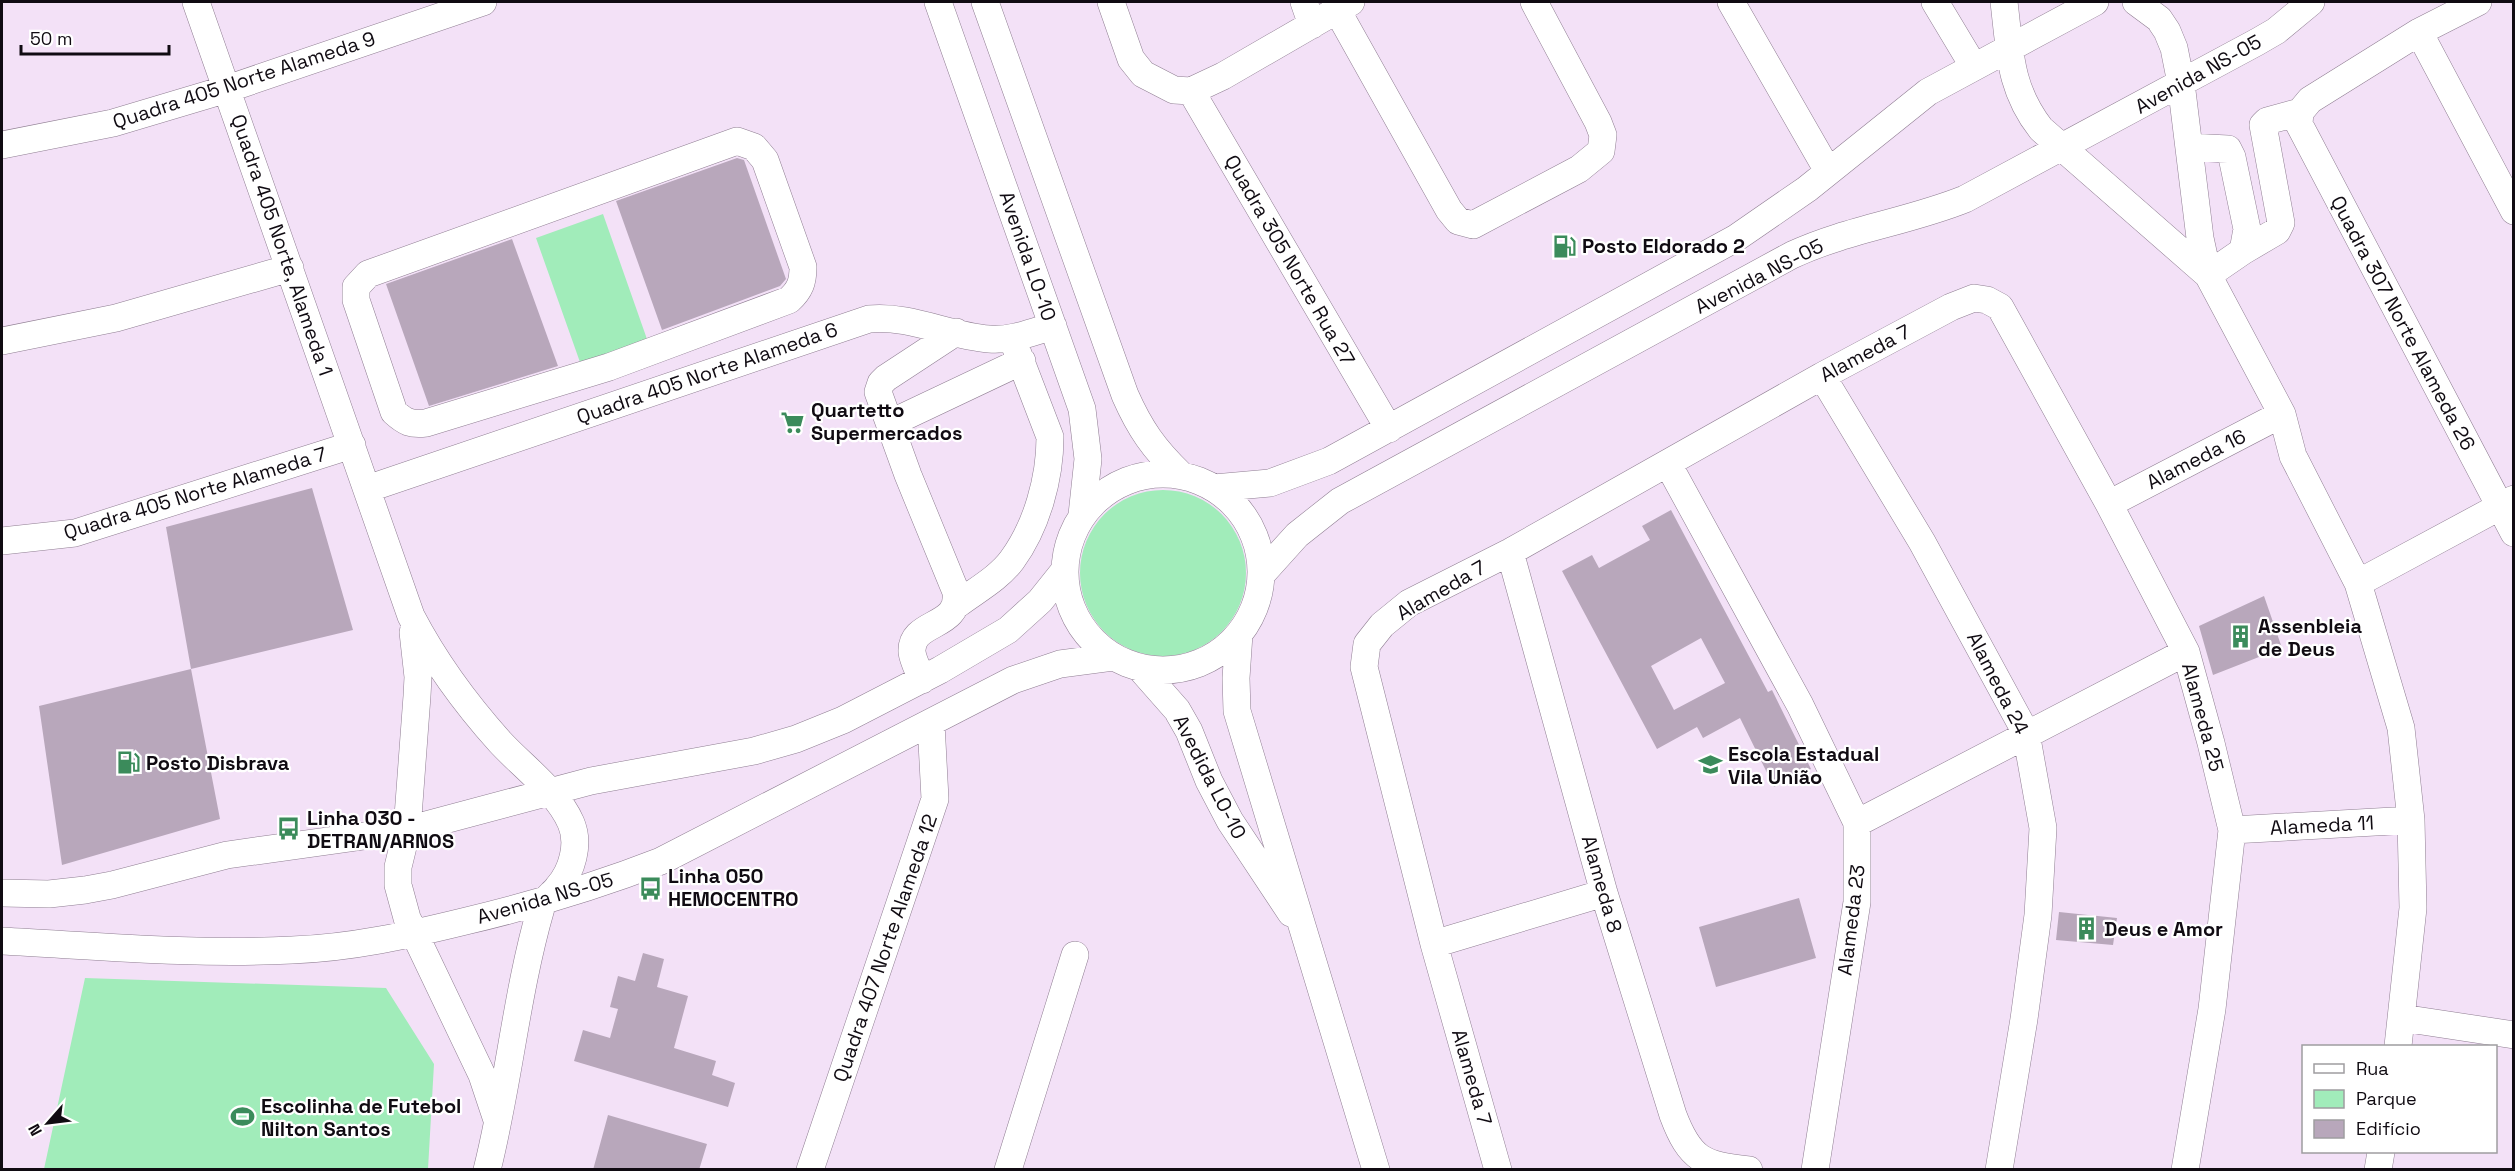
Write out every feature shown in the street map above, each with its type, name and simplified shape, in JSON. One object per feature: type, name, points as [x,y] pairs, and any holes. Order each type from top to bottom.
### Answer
[{"type":"street","name":"Quadra 405 Norte, Alameda 1","points":[[196,2],[411,616]]},
{"type":"street","name":"Quadra 405 Norte Alameda 9","points":[[2,146],[113,123],[227,89],[483,2]]},
{"type":"street","name":"Avenida LO-10","points":[[938,2],[1082,409],[1088,473],[1082,515]]},
{"type":"street","points":[[985,2],[1125,395],[1145,436],[1158,453],[1181,475]]},
{"type":"street","points":[[1111,2],[1131,59],[1143,74],[1174,90],[1191,91],[1223,76],[1308,13],[1344,6],[1449,210],[1458,222],[1473,225],[1578,169],[1601,151],[1603,135],[1598,122],[1534,2]]},
{"type":"street","points":[[1731,2],[1828,171]]},
{"type":"street","points":[[1935,2],[1974,67]]},
{"type":"street","points":[[2004,2],[2018,94],[2026,110],[2041,129],[2208,275]]},
{"type":"street","name":"Avenida NS-05","points":[[1214,489],[1265,484],[1285,479],[1329,461],[1725,245],[1782,208],[1909,105],[2095,2]]},
{"type":"street","points":[[2136,2],[2159,19],[2168,31],[2174,48],[2181,83],[2200,238],[2208,275],[2282,414],[2294,456],[2358,583],[2401,728],[2411,820],[2414,908],[2398,1045]]},
{"type":"street","name":"Avenida NS-05","points":[[1261,575],[1297,535],[1340,501],[1792,255],[1832,238],[1929,213],[1965,199],[2276,31],[2312,2]]},
{"type":"street","points":[[2218,148],[2267,121],[2300,112],[2310,100],[2419,32],[2478,2]]},
{"type":"street","points":[[2419,32],[2514,211]]},
{"type":"street","name":"Quadra 305 Norte Rua 27","points":[[1191,91],[1389,429]]},
{"type":"street","name":"Quadra 307 Norte Alameda 26","points":[[2300,112],[2301,130],[2506,503],[2514,533]]},
{"type":"street","points":[[2208,275],[2277,231],[2282,223],[2263,125]]},
{"type":"street","points":[[736,141],[754,147],[765,160],[803,267],[803,280],[798,291],[789,300],[609,367],[414,425],[394,412],[356,300],[356,287],[368,274],[624,180],[736,141]]},
{"type":"street","points":[[2189,147],[2228,149],[2232,157],[2247,229],[2243,251]]},
{"type":"street","points":[[2,341],[116,318],[290,268]]},
{"type":"street","name":"Alameda 7","points":[[1498,1170],[1434,944],[1364,667],[1367,644],[1382,625],[1409,603],[1510,552],[1822,376],[1963,302],[1974,298],[1987,300],[2000,307]]},
{"type":"street","name":"Alameda 25","points":[[2000,307],[2109,504],[2186,652],[2232,830],[2212,1009],[2185,1170]]},
{"type":"street","name":"Quadra 405 Norte Alameda 6","points":[[368,489],[869,319],[898,320],[956,332],[989,339],[1017,350],[1053,326]]},
{"type":"street","points":[[956,332],[881,383],[878,392],[908,475],[956,592],[958,604]]},
{"type":"street","points":[[891,423],[1017,350],[1050,437],[1050,454],[1036,515],[1012,560],[958,604],[952,614],[923,631],[914,642],[912,653],[922,680]]},
{"type":"street","points":[[609,367],[622,401]]},
{"type":"street","name":"Alameda 24","points":[[1822,376],[1922,542],[2026,733],[2043,828],[2038,915],[2024,1019],[1999,1170]]},
{"type":"street","name":"Alameda 16","points":[[2109,504],[2282,414]]},
{"type":"street","name":"Quadra 405 Norte Alameda 7","points":[[2,541],[75,533],[352,445]]},
{"type":"street","name":"Alameda 23","points":[[1668,464],[1800,705],[1857,824],[1857,902],[1815,1170]]},
{"type":"street","name":"Avenida NS-05","points":[[1160,473],[1181,475],[1214,489],[1236,507],[1250,528],[1258,550],[1261,575],[1255,606],[1239,634],[1215,656],[1195,665],[1173,670],[1140,668],[1113,657],[1091,639],[1075,616],[1066,590],[1064,571],[1069,542],[1082,515],[1103,493],[1130,479],[1160,473]]},
{"type":"street","points":[[2358,583],[2506,503]]},
{"type":"street","name":"Alameda 8","points":[[1510,552],[1604,893],[1682,1139],[1691,1151],[1718,1166],[1749,1170]]},
{"type":"street","name":"Avenida NS-05","points":[[2,893],[49,894],[85,890],[121,883],[226,855],[407,830],[591,781],[754,751],[796,739],[843,720],[922,680],[1018,623],[1040,601],[1064,571]]},
{"type":"street","points":[[411,616],[430,653],[450,682],[485,725],[563,809],[571,823],[575,842],[572,860],[560,885],[543,902],[531,945],[498,1124],[487,1170]]},
{"type":"street","points":[[411,616],[418,677],[407,830],[398,867],[398,885],[414,934],[482,1075],[498,1124]]},
{"type":"street","name":"Avedida LO-10","points":[[1239,634],[1236,678],[1237,711],[1376,1170]]},
{"type":"street","points":[[1857,824],[2026,733],[2186,652]]},
{"type":"street","name":"Avenida NS-05","points":[[2,941],[261,951],[332,947],[414,934],[543,902],[604,883],[661,861],[1029,674],[1076,660],[1113,657]]},
{"type":"street","name":"Avedida LO-10","points":[[1140,668],[1171,701],[1230,821],[1290,911],[1312,953]]},
{"type":"street","name":"Quadra 407 Norte Alameda 12","points":[[810,1170],[935,799],[931,723]]},
{"type":"street","name":"Alameda 11","points":[[2232,830],[2411,820]]},
{"type":"street","points":[[1434,944],[1604,893]]},
{"type":"street","points":[[1008,1170],[1075,955]]},
{"type":"street","points":[[2402,1018],[2514,1035]]},
{"type":"green space","points":[[603,214],[648,342],[581,365],[536,238]]},
{"type":"green space","points":[[1163,490],[1195,496],[1222,514],[1240,541],[1246,573],[1240,605],[1222,632],[1195,650],[1163,656],[1131,650],[1104,632],[1086,605],[1080,573],[1086,541],[1104,514],[1131,496]]},
{"type":"green space","name":"Escolinha de Futebol Nilton Santos","points":[[85,978],[386,988],[434,1064],[428,1169],[44,1169]]},
{"type":"building","points":[[737,158],[744,160],[786,279],[780,286],[662,330],[616,201]]},
{"type":"building","points":[[512,239],[558,366],[429,406],[386,284]]},
{"type":"building","points":[[312,488],[353,630],[191,669],[166,527]]},
{"type":"building","points":[[1671,510],[1768,692],[1772,690],[1811,769],[1774,787],[1740,718],[1703,738],[1697,727],[1657,749],[1562,571],[1592,555],[1599,568],[1650,540],[1642,526]],"holes":[[[1701,638],[1725,683],[1674,710],[1651,666]]]},
{"type":"building","name":"Assenbleia de Deus","points":[[2264,596],[2282,648],[2213,675],[2199,626]]},
{"type":"building","name":"Posto Disbrava","points":[[191,669],[220,819],[62,865],[39,706]]},
{"type":"building","points":[[1799,898],[1816,958],[1716,987],[1699,927]]},
{"type":"building","name":"Deus e Amor","points":[[2059,912],[2117,918],[2113,945],[2056,940]]},
{"type":"building","points":[[643,953],[664,959],[657,987],[688,996],[674,1048],[716,1061],[712,1075],[735,1083],[728,1107],[574,1061],[583,1030],[610,1038],[618,1009],[610,1007],[618,976],[635,981]]},
{"type":"building","points":[[608,1115],[707,1144],[699,1170],[593,1170]]},
{"type":"place","name":"Posto Eldorado 2","points":[[1564,246]]},
{"type":"place","name":"Quartetto Supermercados","points":[[793,422]]},
{"type":"place","name":"Assenbleia de Deus","points":[[2240,637]]},
{"type":"place","name":"Posto Disbrava","points":[[128,763]]},
{"type":"place","name":"Escola Estadual Vila União","points":[[1710,765]]},
{"type":"place","name":"Linha 030 - DETRAN/ARNOS","points":[[289,829]]},
{"type":"place","name":"Linha 050 HEMOCENTRO","points":[[650,888]]},
{"type":"place","name":"Deus e Amor","points":[[2086,929]]},
{"type":"place","name":"Escolinha de Futebol Nilton Santos","points":[[243,1117]]}]
